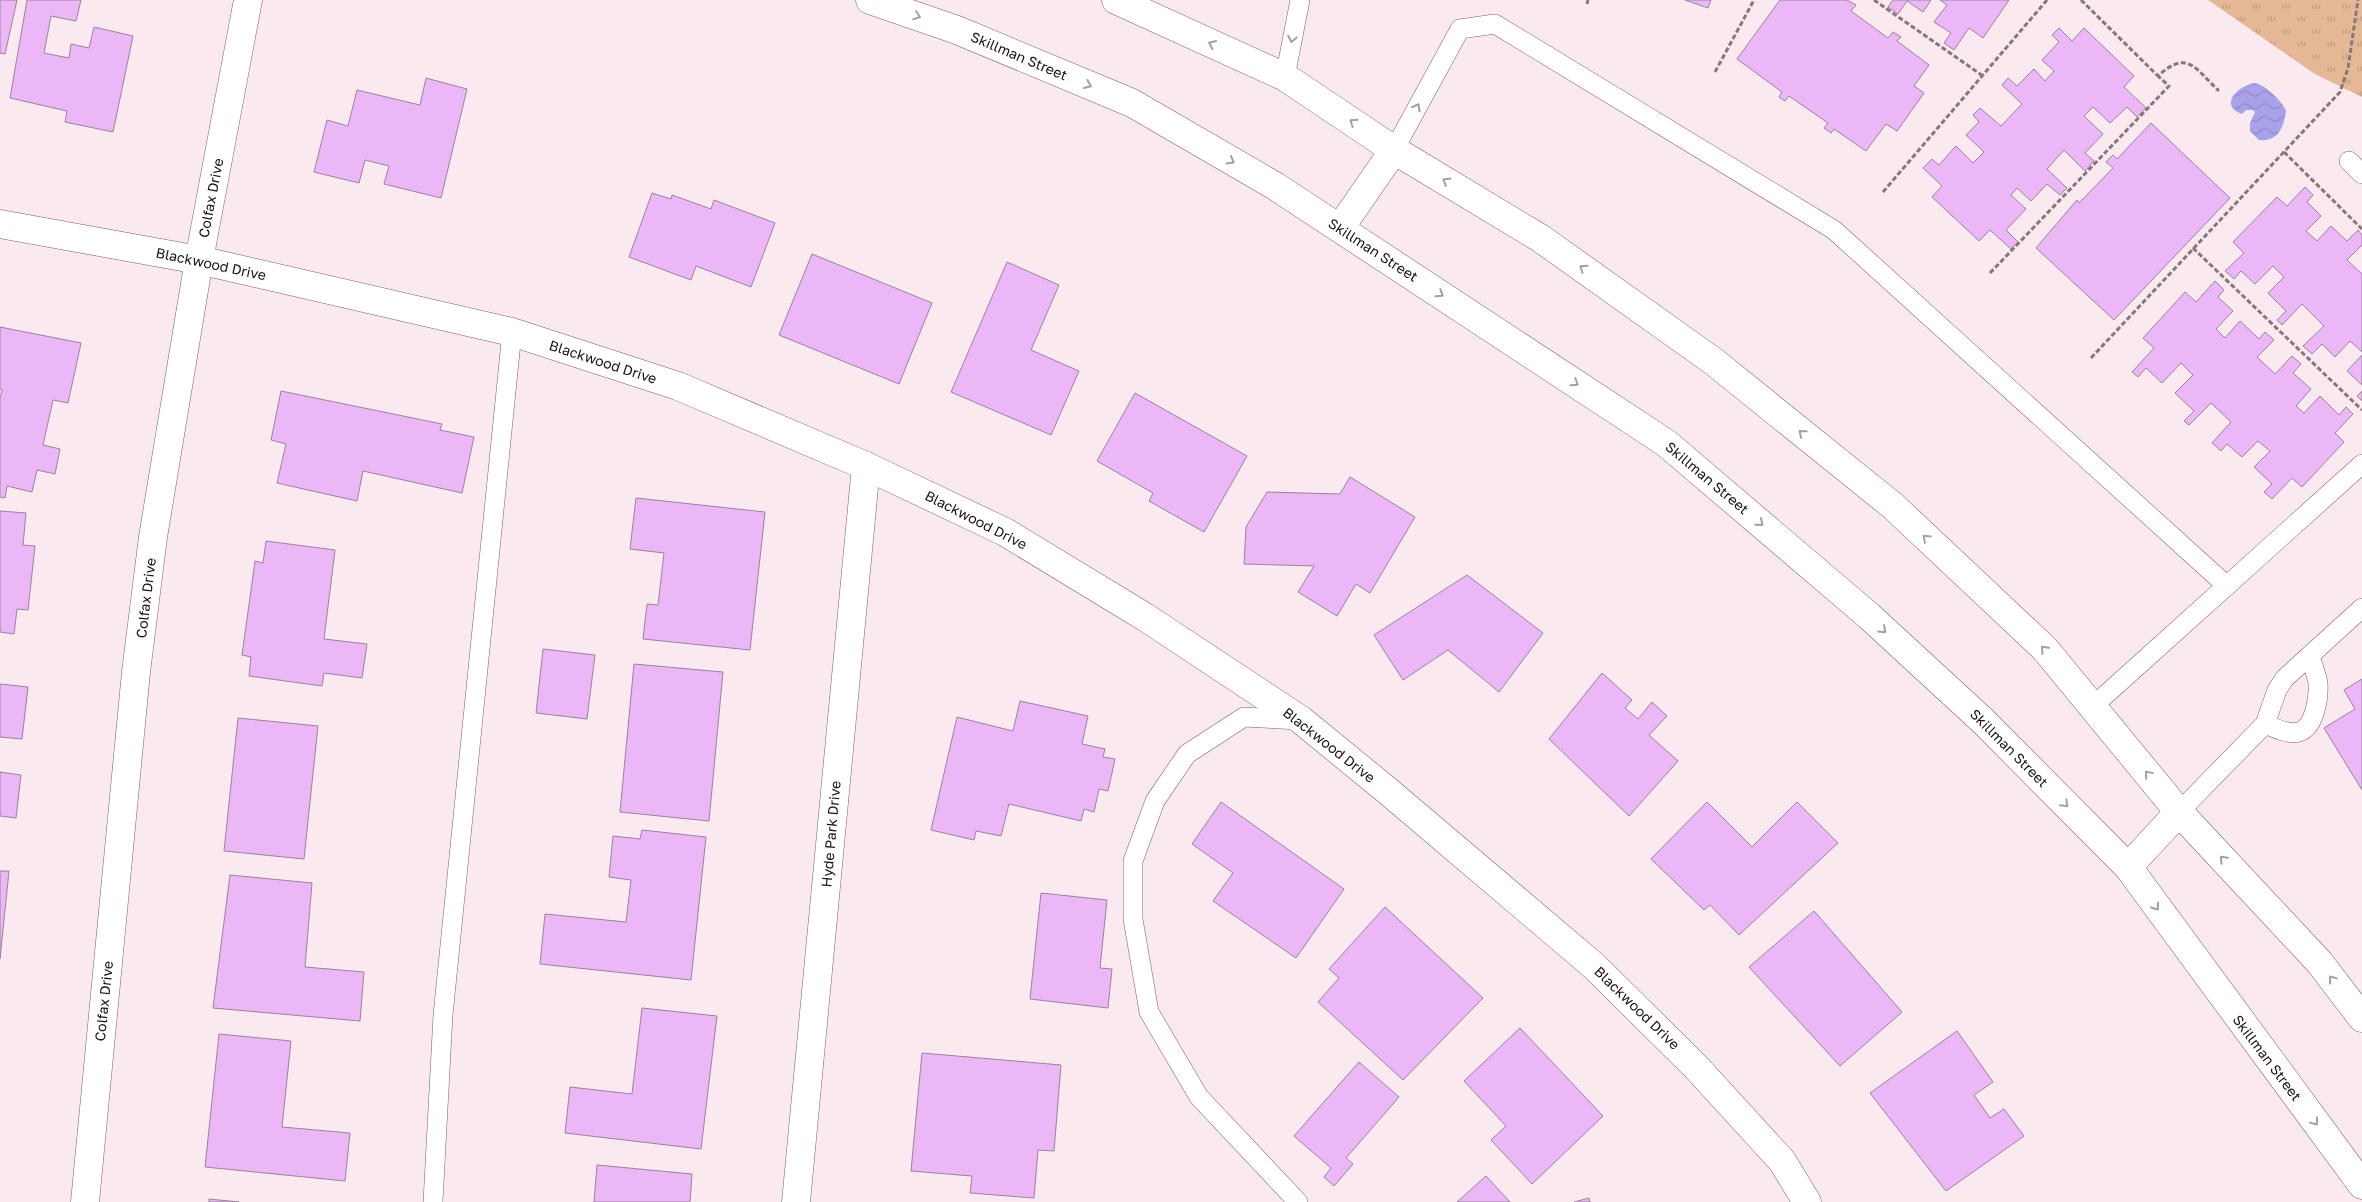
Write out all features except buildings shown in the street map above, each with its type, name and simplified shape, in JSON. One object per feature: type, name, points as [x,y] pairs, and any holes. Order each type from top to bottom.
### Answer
[{"type":"street","name":"Colfax Drive","points":[[85,1202],[136,672],[153,537],[199,260],[248,0]]},
{"type":"street","name":"Skillman Street","points":[[870,0],[957,30],[1132,103],[1275,186],[1666,443],[1869,616],[1983,721],[2128,868],[2220,996],[2362,1185]]},
{"type":"street","points":[[1116,0],[1285,77],[1394,150],[1540,238],[1713,361],[1893,506],[2045,649],[2179,812],[2320,963],[2362,1018]]},
{"type":"street","points":[[1340,228],[1394,150]]},
{"type":"street","name":"Blackwood Drive","points":[[0,224],[199,260],[512,332],[678,386],[866,466],[1005,532],[1145,617],[1302,720],[1594,966],[1704,1075],[1782,1161],[1808,1202]]},
{"type":"street","name":"Hyde Park Drive","points":[[796,1202],[866,466]]},
{"type":"street","points":[[2128,868],[2179,812]]},
{"type":"lane","points":[[1285,77],[1300,0]]},
{"type":"lane","points":[[1394,150],[1460,29],[1495,24],[1834,230],[2227,586]]},
{"type":"lane","points":[[2349,161],[2362,174]]},
{"type":"lane","points":[[433,1202],[443,1015],[512,332]]},
{"type":"lane","points":[[2092,706],[2362,464]]},
{"type":"lane","points":[[2179,812],[2265,724],[2277,690],[2285,678],[2310,657],[2331,634],[2362,608]]},
{"type":"lane","points":[[2265,724],[2286,732],[2298,732],[2305,729],[2310,722],[2318,698],[2318,683],[2310,657]]},
{"type":"lane","points":[[1298,1202],[1199,1097],[1149,1012],[1133,919],[1133,861],[1156,801],[1187,754],[1244,717],[1302,720]]},
{"type":"path","points":[[1715,72],[1754,0]]},
{"type":"path","points":[[1874,0],[1982,76]]},
{"type":"path","points":[[1883,192],[2047,0]]},
{"type":"path","points":[[1990,272],[2169,86],[2080,0]]},
{"type":"path","points":[[2091,358],[2340,92],[2348,68],[2358,0]]},
{"type":"path","points":[[2158,76],[2168,66],[2179,61],[2189,63],[2199,69],[2203,77],[2219,91]]},
{"type":"path","points":[[2284,152],[2362,229]]},
{"type":"path","points":[[2193,248],[2362,410]]},
{"type":"green space","points":[[2208,0],[2362,0],[2362,97],[2315,74]]},
{"type":"water","points":[[2254,83],[2273,94],[2286,111],[2282,128],[2271,139],[2259,140],[2250,131],[2250,123],[2255,112],[2253,110],[2246,110],[2242,114],[2232,106],[2233,96],[2242,88]]}]
